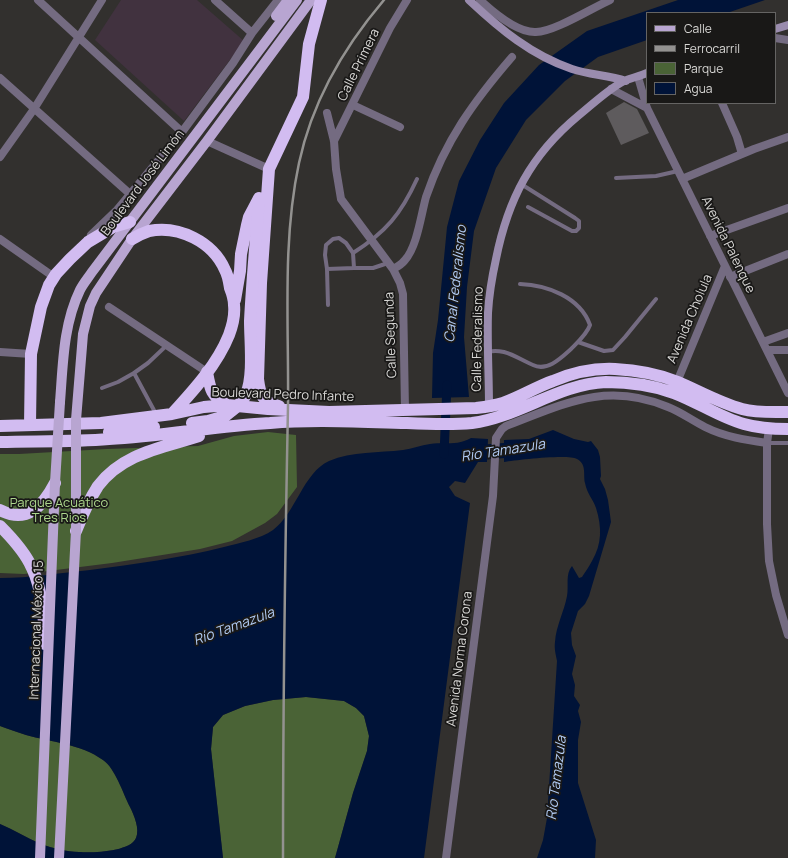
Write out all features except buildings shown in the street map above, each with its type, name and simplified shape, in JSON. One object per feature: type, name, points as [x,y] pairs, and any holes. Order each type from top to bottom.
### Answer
[{"type":"highway","points":[[172,414],[192,392],[207,372],[229,335],[240,271],[241,254],[249,217],[260,195],[269,169],[304,97],[309,44],[321,0]]},
{"type":"highway","points":[[269,169],[257,361],[258,380],[261,395],[267,402],[272,404],[290,408],[329,412]]},
{"type":"highway","points":[[83,439],[96,434],[112,431],[208,421],[226,410],[237,408],[242,402],[248,388],[250,376],[251,313],[260,195]]},
{"type":"highway","points":[[30,425],[31,354],[41,307],[55,276],[88,242],[113,227],[130,222]]},
{"type":"highway","points":[[132,238],[148,232],[160,230],[185,234],[198,240],[218,258],[225,269],[234,305]]},
{"type":"highway","points":[[218,258],[232,260],[241,254]]},
{"type":"highway","name":"Boulevard Pedro Infante","points":[[0,426],[102,424],[172,414],[204,407],[226,410],[268,409],[329,412],[489,407],[503,403],[552,381],[576,373],[614,369],[635,371],[677,382],[743,410],[760,412],[788,412]]},
{"type":"highway","points":[[207,372],[211,392],[226,410]]},
{"type":"highway","name":"Boulevard Pedro Infante","points":[[2,447],[66,442],[83,439],[130,438],[269,423],[310,421],[424,424],[468,423],[489,420],[512,413],[572,388],[590,384],[624,382],[651,386],[675,394],[722,416],[746,425],[769,429],[788,429]]},
{"type":"highway","points":[[76,530],[93,495],[106,477],[116,468],[134,457],[146,452],[222,428]]},
{"type":"highway","points":[[0,510],[14,515],[20,515],[32,511],[43,503],[48,497],[55,483]]},
{"type":"highway","points":[[0,526],[28,560],[35,576],[41,603],[48,671]]},
{"type":"main road","points":[[240,76],[253,47],[288,0]]},
{"type":"main road","name":"Boulevard José Limón","points":[[60,402],[63,357],[67,332],[80,290],[297,0]]},
{"type":"main road","name":"Boulevard José Limón","points":[[76,530],[76,420],[83,334],[90,306],[96,293],[132,238],[207,141],[311,0]]},
{"type":"main road","points":[[469,0],[499,28],[544,58],[572,69],[626,81]]},
{"type":"main road","points":[[776,29],[788,26]]},
{"type":"main road","name":"Calle Federalismo","points":[[489,407],[488,313],[492,276],[502,228],[520,184],[538,157],[568,124],[611,89],[626,81],[646,73]]},
{"type":"main road","name":"Internacional México 15","points":[[40,858],[55,483],[60,402]]},
{"type":"main road","points":[[59,858],[76,530]]},
{"type":"street","points":[[38,0],[182,132]]},
{"type":"street","points":[[0,157],[34,109],[102,0]]},
{"type":"street","points":[[215,0],[252,33]]},
{"type":"street","name":"Boulevard José Limón","points":[[55,276],[65,255],[98,229],[130,194],[182,132],[233,63],[252,33],[278,0]]},
{"type":"street","name":"Calle Primera","points":[[334,141],[390,28],[407,0]]},
{"type":"street","points":[[480,0],[488,8],[519,28],[529,32],[545,31],[610,0]]},
{"type":"street","points":[[776,38],[788,40]]},
{"type":"street","points":[[391,266],[401,264],[406,260],[412,250],[426,197],[438,165],[455,132],[483,90],[512,57]]},
{"type":"street","name":"Avenida Palenque","points":[[638,77],[647,108],[788,393]]},
{"type":"street","points":[[0,78],[130,194]]},
{"type":"street","points":[[611,89],[647,108]]},
{"type":"street","points":[[722,104],[737,137],[742,154]]},
{"type":"street","points":[[353,105],[400,127]]},
{"type":"street","name":"Calle Segunda","points":[[326,113],[334,141],[336,169],[341,199],[391,266],[400,283],[402,294],[405,410]]},
{"type":"street","points":[[682,179],[788,137]]},
{"type":"street","points":[[207,141],[269,169]]},
{"type":"street","points":[[710,236],[788,208]]},
{"type":"street","points":[[0,239],[55,276]]},
{"type":"street","points":[[730,277],[788,254]]},
{"type":"street","name":"Avenida Cholula","points":[[677,382],[725,266]]},
{"type":"street","points":[[110,307],[166,346],[207,372]]},
{"type":"street","points":[[765,346],[788,333]]},
{"type":"street","points":[[765,346],[788,350]]},
{"type":"street","points":[[0,352],[31,354]]},
{"type":"street","name":"Avenida Norma Corona","points":[[446,858],[493,496],[496,464],[496,438],[502,429],[506,426],[570,402],[597,396],[617,395],[635,396],[655,402],[706,428],[737,439],[767,443]]},
{"type":"street","points":[[769,429],[767,443],[767,524],[769,561],[776,595],[788,635]]},
{"type":"lane","points":[[616,178],[656,176],[678,171]]},
{"type":"lane","points":[[353,252],[382,232],[399,213],[417,179]]},
{"type":"lane","points":[[520,184],[575,218],[579,221],[579,228],[576,231],[572,231],[528,207]]},
{"type":"lane","points":[[328,305],[328,269],[325,249],[329,241],[339,238],[346,243],[353,252],[354,268]]},
{"type":"lane","points":[[328,269],[391,266]]},
{"type":"lane","points":[[489,352],[493,351],[508,353],[533,366],[544,366],[557,361],[578,342],[589,329],[590,325],[586,316],[564,295],[540,286],[520,284]]},
{"type":"lane","points":[[578,342],[604,351],[613,350],[656,299]]},
{"type":"lane","points":[[102,388],[118,382],[134,373],[148,363],[166,346]]},
{"type":"lane","points":[[134,373],[157,416]]},
{"type":"lane","points":[[767,443],[788,443]]},
{"type":"shaded area","points":[[121,0],[197,0],[244,41],[184,121],[95,40]]},
{"type":"green space","name":"Parque Acuático Tres Rios","points":[[268,432],[296,435],[297,487],[277,514],[265,523],[232,541],[200,549],[112,563],[24,574],[0,573],[0,454],[198,446],[234,436]]},
{"type":"green space","points":[[306,697],[344,701],[356,708],[364,716],[369,736],[367,751],[353,793],[335,858],[223,858],[211,749],[213,727],[223,715],[245,706],[273,700]]},
{"type":"green space","points":[[0,726],[26,735],[76,747],[85,750],[103,760],[111,769],[118,781],[135,818],[137,834],[132,843],[110,851],[70,851],[41,844],[0,824]]},
{"type":"water","points":[[678,0],[765,0],[730,12],[646,12],[646,40],[598,57],[565,81],[526,120],[496,168],[474,231],[467,287],[464,337],[469,397],[432,398],[433,353],[438,320],[447,227],[459,181],[480,140],[504,103],[539,65],[587,31]]},
{"type":"water","points":[[553,430],[574,439],[588,442],[591,441],[598,450],[600,457],[600,479],[608,500],[611,522],[589,596],[585,604],[578,611],[571,633],[572,645],[576,656],[572,674],[575,685],[574,696],[580,705],[578,711],[581,722],[578,740],[578,783],[596,840],[595,858],[537,858],[543,840],[547,818],[557,661],[555,647],[558,625],[568,592],[568,576],[570,569],[572,566],[579,578],[582,577],[590,565],[598,548],[600,535],[598,515],[586,487],[584,470],[580,461],[577,459],[564,457],[504,462],[504,440],[529,439]]},
{"type":"water","points":[[471,438],[488,439],[487,462],[478,462],[465,483],[455,481],[449,487],[455,496],[470,503],[424,858],[335,858],[353,793],[367,751],[369,736],[364,716],[356,708],[344,701],[306,697],[273,700],[245,706],[223,715],[213,727],[211,749],[223,858],[0,858],[0,824],[41,844],[60,850],[74,852],[101,852],[119,849],[132,843],[136,838],[137,830],[133,814],[118,781],[111,769],[103,760],[85,750],[76,747],[26,735],[0,726],[0,578],[45,575],[141,563],[224,547],[249,540],[268,533],[281,523],[313,474],[329,461],[347,455],[403,450],[430,444],[456,443]]},
{"type":"waterway","name":"Canal Federalismo","points":[[444,454],[447,385]]},
{"type":"waterway","name":"Río Tamazula","points":[[468,455],[473,453],[523,449]]},
{"type":"railway","points":[[283,858],[284,632],[288,406],[288,254],[290,223],[299,163],[312,118],[331,76],[343,56],[369,18],[384,0]]}]
